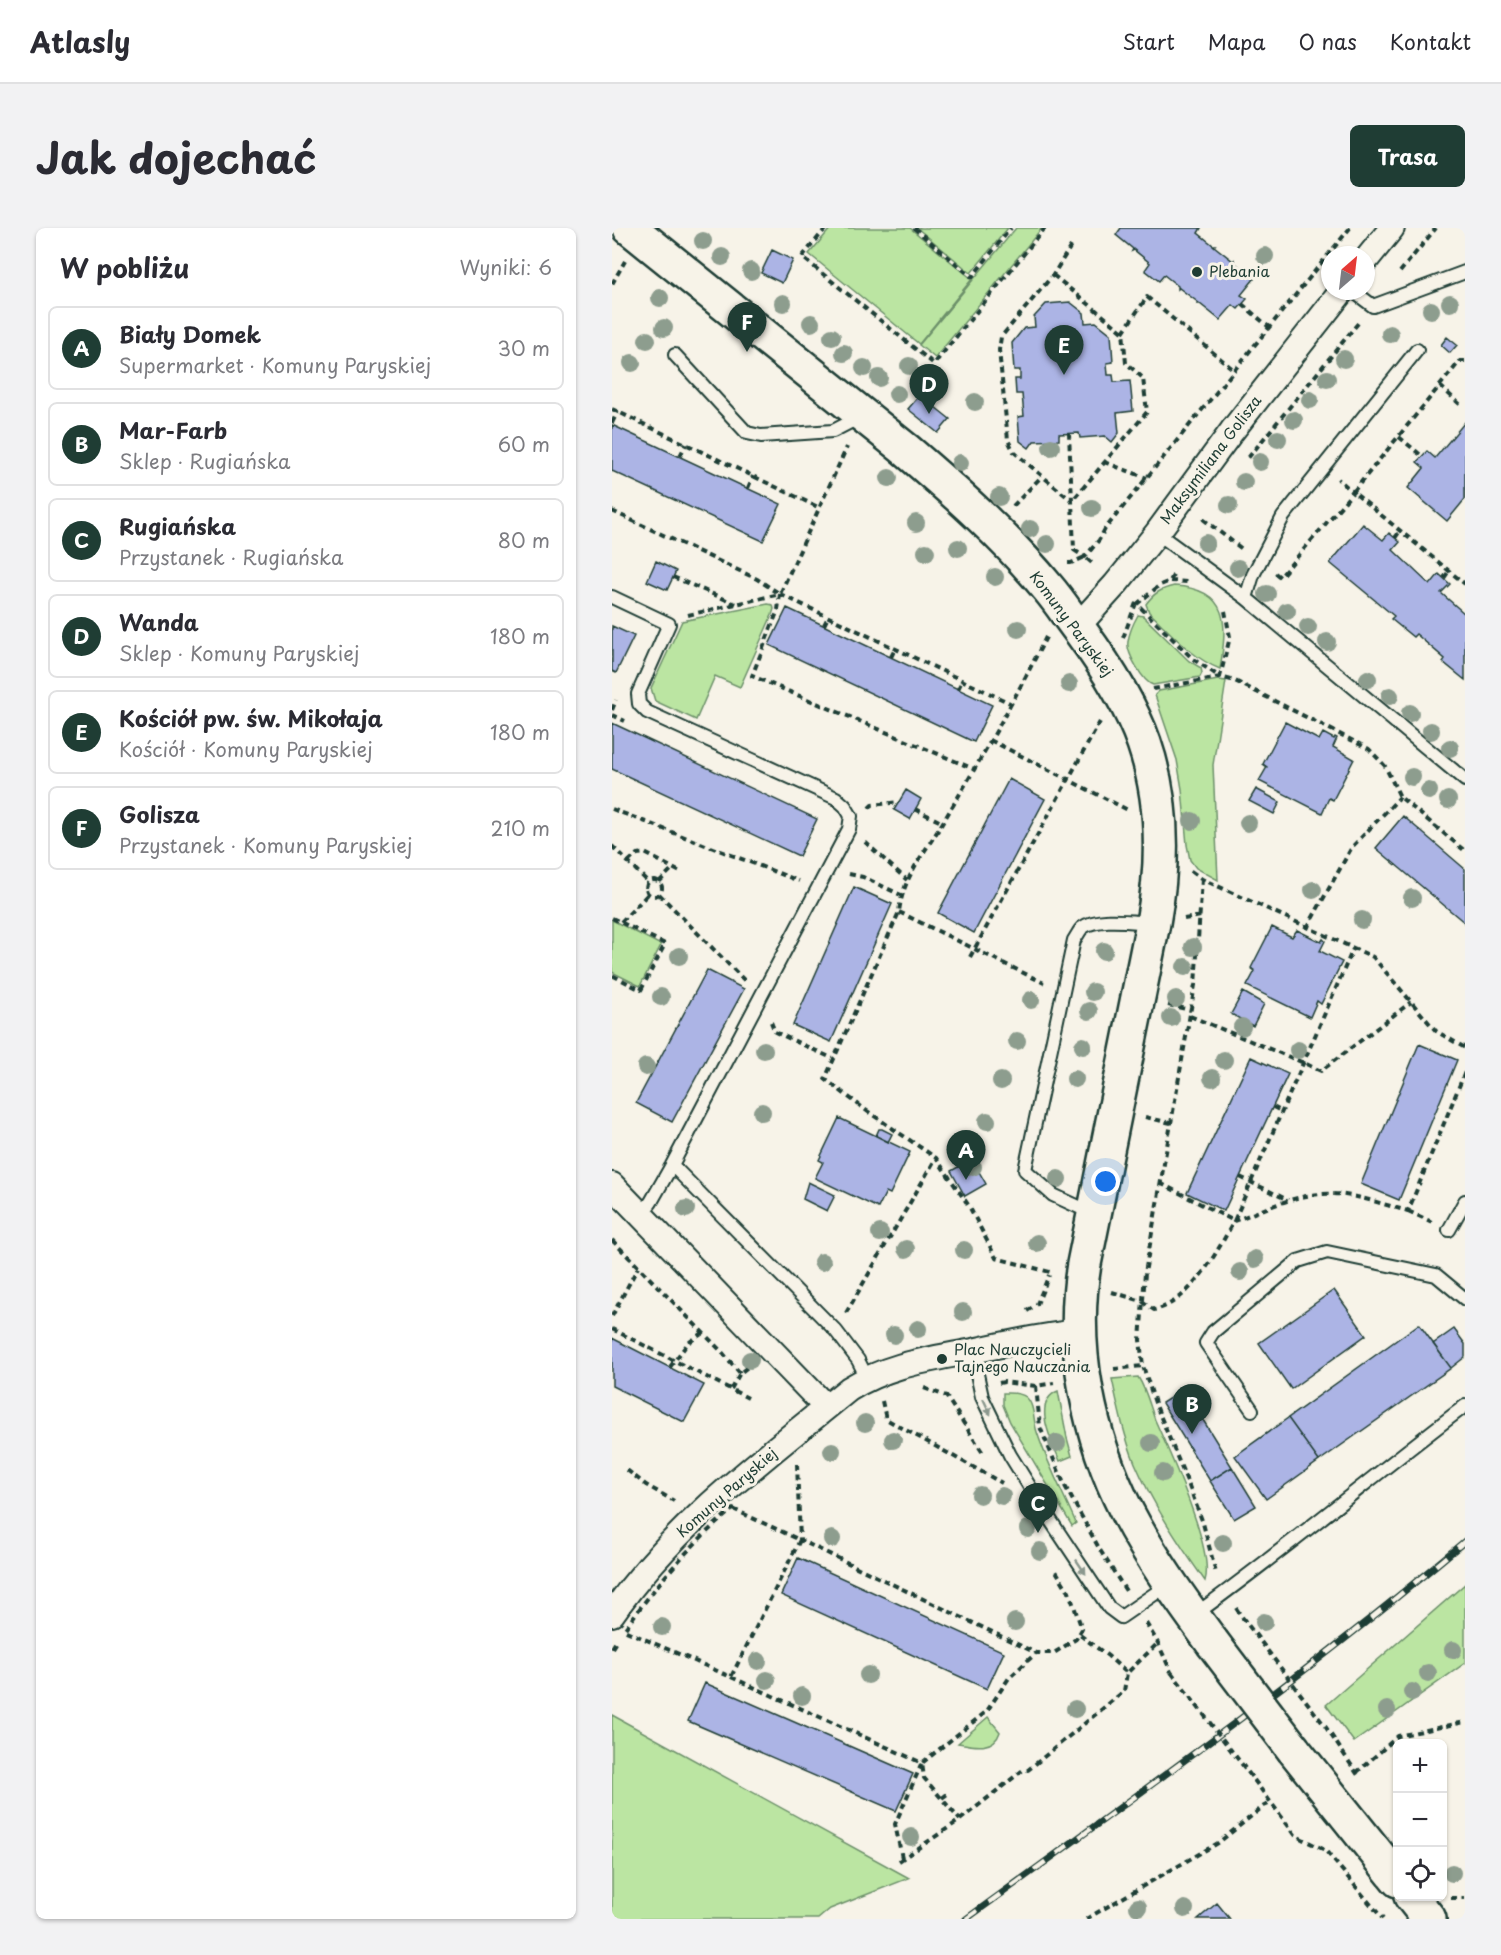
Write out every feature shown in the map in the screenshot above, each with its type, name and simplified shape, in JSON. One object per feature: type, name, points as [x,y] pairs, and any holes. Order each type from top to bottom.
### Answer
[{"type":"street","points":[[1375,249],[1392,228]]},
{"type":"street","name":"Komuny Paryskiej","points":[[629,242],[856,428],[947,485],[1005,541],[1049,589],[1063,630],[1101,659],[1144,742],[1159,808],[1160,875],[1153,923],[1081,1282],[1078,1332],[1089,1405],[1104,1459],[1127,1512],[1170,1583],[1294,1750],[1393,1874]]},
{"type":"street","name":"Maksymiliana Golisza","points":[[1063,630],[1115,585],[1157,533],[1232,430],[1335,300]]},
{"type":"street","points":[[612,1185],[826,1407]]},
{"type":"street","name":"Komuny Paryskiej","points":[[612,1614],[645,1571],[695,1517],[849,1389],[873,1385],[893,1368],[1042,1336],[1078,1332]]},
{"type":"street","points":[[1415,1901],[1429,1919]]},
{"type":"lane","points":[[1364,300],[1372,306],[1465,272]]},
{"type":"lane","points":[[1246,598],[1253,575],[1283,517],[1417,350]]},
{"type":"lane","points":[[675,355],[747,433],[761,436],[856,428]]},
{"type":"lane","points":[[1157,533],[1246,598],[1465,780]]},
{"type":"lane","points":[[612,597],[669,624],[638,694],[639,704],[647,712],[836,798],[845,806],[850,816],[849,829],[819,889],[672,1165],[641,1215]]},
{"type":"lane","points":[[1094,1214],[1053,1195],[1026,1170],[1062,992],[1074,940],[1081,929],[1092,922],[1104,921],[1153,923]]},
{"type":"lane","points":[[672,1165],[836,1331],[873,1385]]},
{"type":"lane","points":[[1449,1230],[1465,1201]]},
{"type":"lane","points":[[1252,1410],[1206,1343],[1213,1332],[1298,1261],[1327,1252],[1393,1265],[1436,1275],[1465,1299]]},
{"type":"lane","points":[[972,1351],[982,1397],[1010,1455],[1109,1608],[1121,1617],[1170,1583]]},
{"type":"lane","points":[[1202,1629],[1226,1592],[1465,1406]]},
{"type":"path","points":[[826,228],[802,257],[934,364],[1045,228]]},
{"type":"path","points":[[914,228],[972,277],[1011,228]]},
{"type":"path","points":[[1069,434],[1074,549],[1085,557],[1105,529],[1350,228]]},
{"type":"path","points":[[1241,467],[1436,228]]},
{"type":"path","points":[[612,284],[629,242]]},
{"type":"path","points":[[1071,246],[1053,275],[1002,337],[999,350],[1008,440],[1014,452],[1072,501]]},
{"type":"path","points":[[1053,275],[1123,332]]},
{"type":"path","points":[[1072,501],[1147,412],[1143,378],[1126,363],[1123,332],[1147,297],[1234,370]]},
{"type":"path","points":[[1242,304],[1269,327]]},
{"type":"path","points":[[1465,361],[1460,361],[1353,492],[1465,584]]},
{"type":"path","points":[[1440,386],[1463,407]]},
{"type":"path","points":[[612,409],[820,508]]},
{"type":"path","points":[[612,423],[618,411]]},
{"type":"path","points":[[856,428],[780,594],[778,610],[752,676],[974,769]]},
{"type":"path","points":[[1399,437],[1422,456]]},
{"type":"path","points":[[680,456],[686,444]]},
{"type":"path","points":[[1104,462],[1147,478]]},
{"type":"path","points":[[748,488],[753,476]]},
{"type":"path","points":[[1012,507],[1042,476]]},
{"type":"path","points":[[1170,581],[1185,554],[1191,535],[1209,510]]},
{"type":"path","points":[[612,511],[1010,703]]},
{"type":"path","points":[[1395,538],[1400,531]]},
{"type":"path","points":[[1444,578],[1449,571]]},
{"type":"path","points":[[673,577],[737,605]]},
{"type":"path","points":[[1194,584],[1170,581],[1160,585],[1137,604],[1193,659],[1220,677],[1235,681],[1369,749],[1385,766],[1400,796],[1465,851]]},
{"type":"path","points":[[683,616],[780,594]]},
{"type":"path","points":[[1220,677],[1230,637],[1227,614],[1222,605]]},
{"type":"path","points":[[824,626],[828,617]]},
{"type":"path","points":[[836,1331],[936,1158],[825,1079],[899,912],[901,895],[907,880],[943,823],[1031,668],[1063,630]]},
{"type":"path","points":[[891,657],[895,649]]},
{"type":"path","points":[[1152,689],[1220,677]]},
{"type":"path","points":[[958,689],[962,681]]},
{"type":"path","points":[[612,715],[633,725]]},
{"type":"path","points":[[990,740],[1133,812]]},
{"type":"path","points":[[970,957],[1065,785]]},
{"type":"path","points":[[1307,928],[1352,847],[1400,796]]},
{"type":"path","points":[[612,809],[819,889]]},
{"type":"path","points":[[915,809],[943,823]]},
{"type":"path","points":[[849,829],[907,880]]},
{"type":"path","points":[[612,846],[648,882]]},
{"type":"path","points":[[628,862],[637,854],[645,853],[680,872]]},
{"type":"path","points":[[659,882],[673,868]]},
{"type":"path","points":[[828,870],[863,878],[901,895]]},
{"type":"path","points":[[1363,1782],[1325,1726],[1242,1617],[1219,1581],[1200,1514],[1155,1403],[1143,1366],[1140,1340],[1142,1301],[1170,1123],[1195,985],[1202,879],[1372,957],[1436,1030],[1465,1048]]},
{"type":"path","points":[[648,882],[651,880],[659,882],[662,886],[660,894]]},
{"type":"path","points":[[648,882],[646,888],[648,894]]},
{"type":"path","points":[[648,894],[654,896],[660,894]]},
{"type":"path","points":[[621,922],[648,894]]},
{"type":"path","points":[[660,894],[761,997],[775,1032],[834,1059]]},
{"type":"path","points":[[899,912],[1062,992]]},
{"type":"path","points":[[612,918],[665,944],[641,990],[612,975]]},
{"type":"path","points":[[1142,1301],[1154,1310],[1164,1308],[1191,1286],[1216,1255],[1234,1221],[1353,949]]},
{"type":"path","points":[[1190,1016],[1321,1071],[1411,1002]]},
{"type":"path","points":[[1168,1005],[1191,1010]]},
{"type":"path","points":[[1408,1211],[1465,1072]]},
{"type":"path","points":[[1273,1107],[1282,1112]]},
{"type":"path","points":[[1142,1117],[1170,1123]]},
{"type":"path","points":[[1240,1177],[1289,1200]]},
{"type":"path","points":[[1160,1183],[1234,1221],[1289,1200],[1324,1194],[1351,1196],[1408,1211],[1427,1220]]},
{"type":"path","points":[[612,1240],[740,1373]]},
{"type":"path","points":[[612,1316],[638,1267]]},
{"type":"path","points":[[612,1329],[747,1398]]},
{"type":"path","points":[[670,1367],[688,1343],[703,1333]]},
{"type":"path","points":[[873,1385],[886,1419],[1003,1484],[997,1474]]},
{"type":"path","points":[[1036,1386],[1040,1427],[1065,1486],[1100,1550],[1158,1643],[1171,1672],[1296,1836],[1325,1850],[1383,1919]]},
{"type":"path","points":[[920,1387],[946,1396],[984,1454]]},
{"type":"path","points":[[731,1677],[800,1540],[797,1458],[788,1465]]},
{"type":"path","points":[[627,1470],[646,1485],[675,1501]]},
{"type":"path","points":[[742,1502],[686,1552],[653,1590],[624,1630],[922,1763]]},
{"type":"path","points":[[734,1509],[1036,1653],[1054,1653],[1080,1635],[1082,1629],[1069,1592],[1051,1562]]},
{"type":"path","points":[[1080,1635],[1127,1673]]},
{"type":"path","points":[[1036,1653],[1009,1678],[987,1711],[922,1763],[895,1824],[901,1859],[960,1820],[1023,1770],[1028,1770],[1124,1691],[1127,1673],[1158,1643]]},
{"type":"path","points":[[1356,1773],[1398,1736],[1465,1722]]},
{"type":"path","points":[[922,1763],[924,1778],[960,1820]]},
{"type":"path","points":[[942,1798],[950,1792]]},
{"type":"path","points":[[1086,1919],[1218,1843],[1264,1806],[1271,1803]]},
{"type":"green space","points":[[831,228],[910,228],[972,279],[919,344],[809,254]]},
{"type":"green space","points":[[917,228],[1008,228],[971,273]]},
{"type":"green space","points":[[1016,228],[1042,228],[935,358],[919,345]]},
{"type":"green space","points":[[1174,586],[1206,594],[1221,612],[1224,638],[1220,669],[1191,652],[1149,612],[1146,604],[1152,597]]},
{"type":"green space","points":[[768,604],[773,605],[772,615],[740,687],[715,676],[696,720],[655,701],[651,688],[682,621]]},
{"type":"green space","points":[[1138,615],[1143,616],[1189,661],[1201,668],[1200,677],[1153,685],[1149,683],[1140,673],[1128,647],[1131,631]]},
{"type":"green space","points":[[1218,680],[1226,681],[1213,765],[1218,880],[1196,868],[1190,860],[1177,760],[1155,695],[1159,691]]},
{"type":"green space","points":[[612,920],[661,945],[640,986],[612,972]]},
{"type":"green space","points":[[1138,1377],[1180,1477],[1197,1525],[1206,1566],[1205,1581],[1158,1509],[1142,1479],[1128,1442],[1112,1379]]},
{"type":"green space","points":[[1058,1391],[1072,1456],[1060,1461],[1049,1433],[1045,1413],[1050,1396]]},
{"type":"green space","points":[[1003,1393],[1021,1394],[1029,1400],[1041,1444],[1076,1523],[1072,1526],[1010,1422],[1003,1405]]},
{"type":"green space","points":[[1465,1584],[1465,1663],[1354,1742],[1326,1705]]},
{"type":"green space","points":[[612,1715],[909,1878],[830,1909],[818,1919],[612,1919]]},
{"type":"green space","points":[[988,1717],[1000,1732],[993,1742],[982,1746],[958,1743]]},
{"type":"building","name":"Plebania","points":[[1121,228],[1201,228],[1198,233],[1234,260],[1254,279],[1241,295],[1247,299],[1238,309],[1233,305],[1220,320],[1178,289],[1178,286],[1164,275],[1159,281],[1145,270],[1150,263],[1134,250],[1132,251],[1133,249],[1116,235]]},
{"type":"building","points":[[772,250],[793,260],[782,283],[761,273]]},
{"type":"building","points":[[1070,302],[1084,313],[1085,323],[1096,322],[1111,334],[1113,362],[1107,363],[1108,375],[1113,375],[1114,382],[1130,381],[1133,411],[1117,413],[1119,433],[1112,442],[1105,436],[1080,438],[1079,433],[1059,434],[1059,440],[1034,441],[1029,448],[1020,441],[1018,417],[1024,416],[1022,394],[1016,394],[1015,379],[1020,379],[1020,370],[1014,370],[1012,343],[1024,328],[1035,327],[1034,317],[1046,304]]},
{"type":"building","points":[[1447,337],[1457,345],[1450,353],[1441,345]]},
{"type":"building","points":[[920,395],[950,419],[938,433],[908,409]]},
{"type":"building","points":[[1465,422],[1465,499],[1447,521],[1408,488],[1424,468],[1417,462],[1427,451],[1435,458]]},
{"type":"building","points":[[612,425],[781,504],[763,541],[612,471]]},
{"type":"building","points":[[1363,524],[1383,540],[1389,533],[1400,542],[1393,550],[1430,585],[1439,574],[1450,584],[1441,593],[1465,614],[1465,680],[1443,662],[1445,659],[1416,634],[1413,637],[1391,619],[1394,616],[1330,563]]},
{"type":"building","points":[[656,561],[676,571],[667,590],[647,581]]},
{"type":"building","points":[[787,608],[992,705],[974,742],[769,645]]},
{"type":"building","points":[[612,626],[634,636],[616,673],[612,671]]},
{"type":"building","points":[[1285,722],[1319,740],[1323,733],[1334,739],[1337,738],[1333,747],[1354,759],[1333,800],[1329,798],[1322,813],[1259,781],[1267,767],[1263,764]]},
{"type":"building","points":[[612,723],[817,819],[799,856],[612,769]]},
{"type":"building","points":[[1009,779],[1045,799],[974,933],[938,913]]},
{"type":"building","points":[[1256,789],[1280,802],[1274,814],[1249,801]]},
{"type":"building","points":[[906,790],[921,799],[910,819],[894,810]]},
{"type":"building","points":[[1403,816],[1465,869],[1465,923],[1376,848]]},
{"type":"building","points":[[854,887],[892,904],[831,1042],[793,1025]]},
{"type":"building","points":[[1272,927],[1292,937],[1297,930],[1321,942],[1323,939],[1325,941],[1320,951],[1342,962],[1321,1004],[1317,1001],[1310,1017],[1247,986],[1255,971],[1251,968]]},
{"type":"building","points":[[707,970],[744,989],[672,1122],[636,1103]]},
{"type":"building","points":[[1243,992],[1264,1004],[1253,1026],[1231,1014]]},
{"type":"building","points":[[1419,1044],[1457,1060],[1399,1200],[1361,1184]]},
{"type":"building","points":[[1251,1057],[1288,1074],[1224,1211],[1187,1193]]},
{"type":"building","points":[[839,1118],[910,1152],[890,1194],[886,1192],[878,1208],[815,1178],[823,1162],[819,1160]]},
{"type":"building","points":[[879,1129],[892,1134],[888,1142],[876,1136]]},
{"type":"building","points":[[965,1163],[971,1174],[978,1170],[986,1184],[965,1196],[951,1171]]},
{"type":"building","points":[[808,1182],[835,1195],[827,1211],[803,1199]]},
{"type":"building","points":[[1334,1290],[1366,1335],[1291,1389],[1259,1343]]},
{"type":"building","points":[[1419,1324],[1451,1368],[1319,1461],[1288,1418]]},
{"type":"building","points":[[1454,1329],[1465,1344],[1465,1357],[1451,1368],[1433,1344]]},
{"type":"building","points":[[612,1338],[704,1385],[684,1422],[612,1386]]},
{"type":"building","points":[[1184,1389],[1232,1467],[1210,1481],[1162,1403]]},
{"type":"building","points":[[1288,1418],[1319,1461],[1266,1499],[1235,1456]]},
{"type":"building","points":[[1232,1467],[1256,1506],[1234,1519],[1210,1481]]},
{"type":"building","points":[[798,1558],[1004,1652],[987,1689],[781,1595]]},
{"type":"building","points":[[705,1683],[913,1774],[896,1811],[688,1721]]},
{"type":"building","points":[[1217,1903],[1230,1919],[1198,1919]]},
{"type":"railway","points":[[966,1919],[1281,1688],[1465,1541]]},
{"type":"place","name":"Plebania","points":[[1197,272]]},
{"type":"place","name":"Golisza","points":[[747,352]]},
{"type":"place","name":"Kościół pw. św. Mikołaja","points":[[1064,375]]},
{"type":"place","name":"Wanda","points":[[929,414]]},
{"type":"place","name":"Biały Domek","points":[[966,1180]]},
{"type":"place","name":"Plac Nauczycieli Tajnego Nauczania","points":[[942,1359]]},
{"type":"place","name":"Mar-Farb","points":[[1192,1434]]},
{"type":"place","name":"Rugiańska","points":[[1038,1533]]}]
